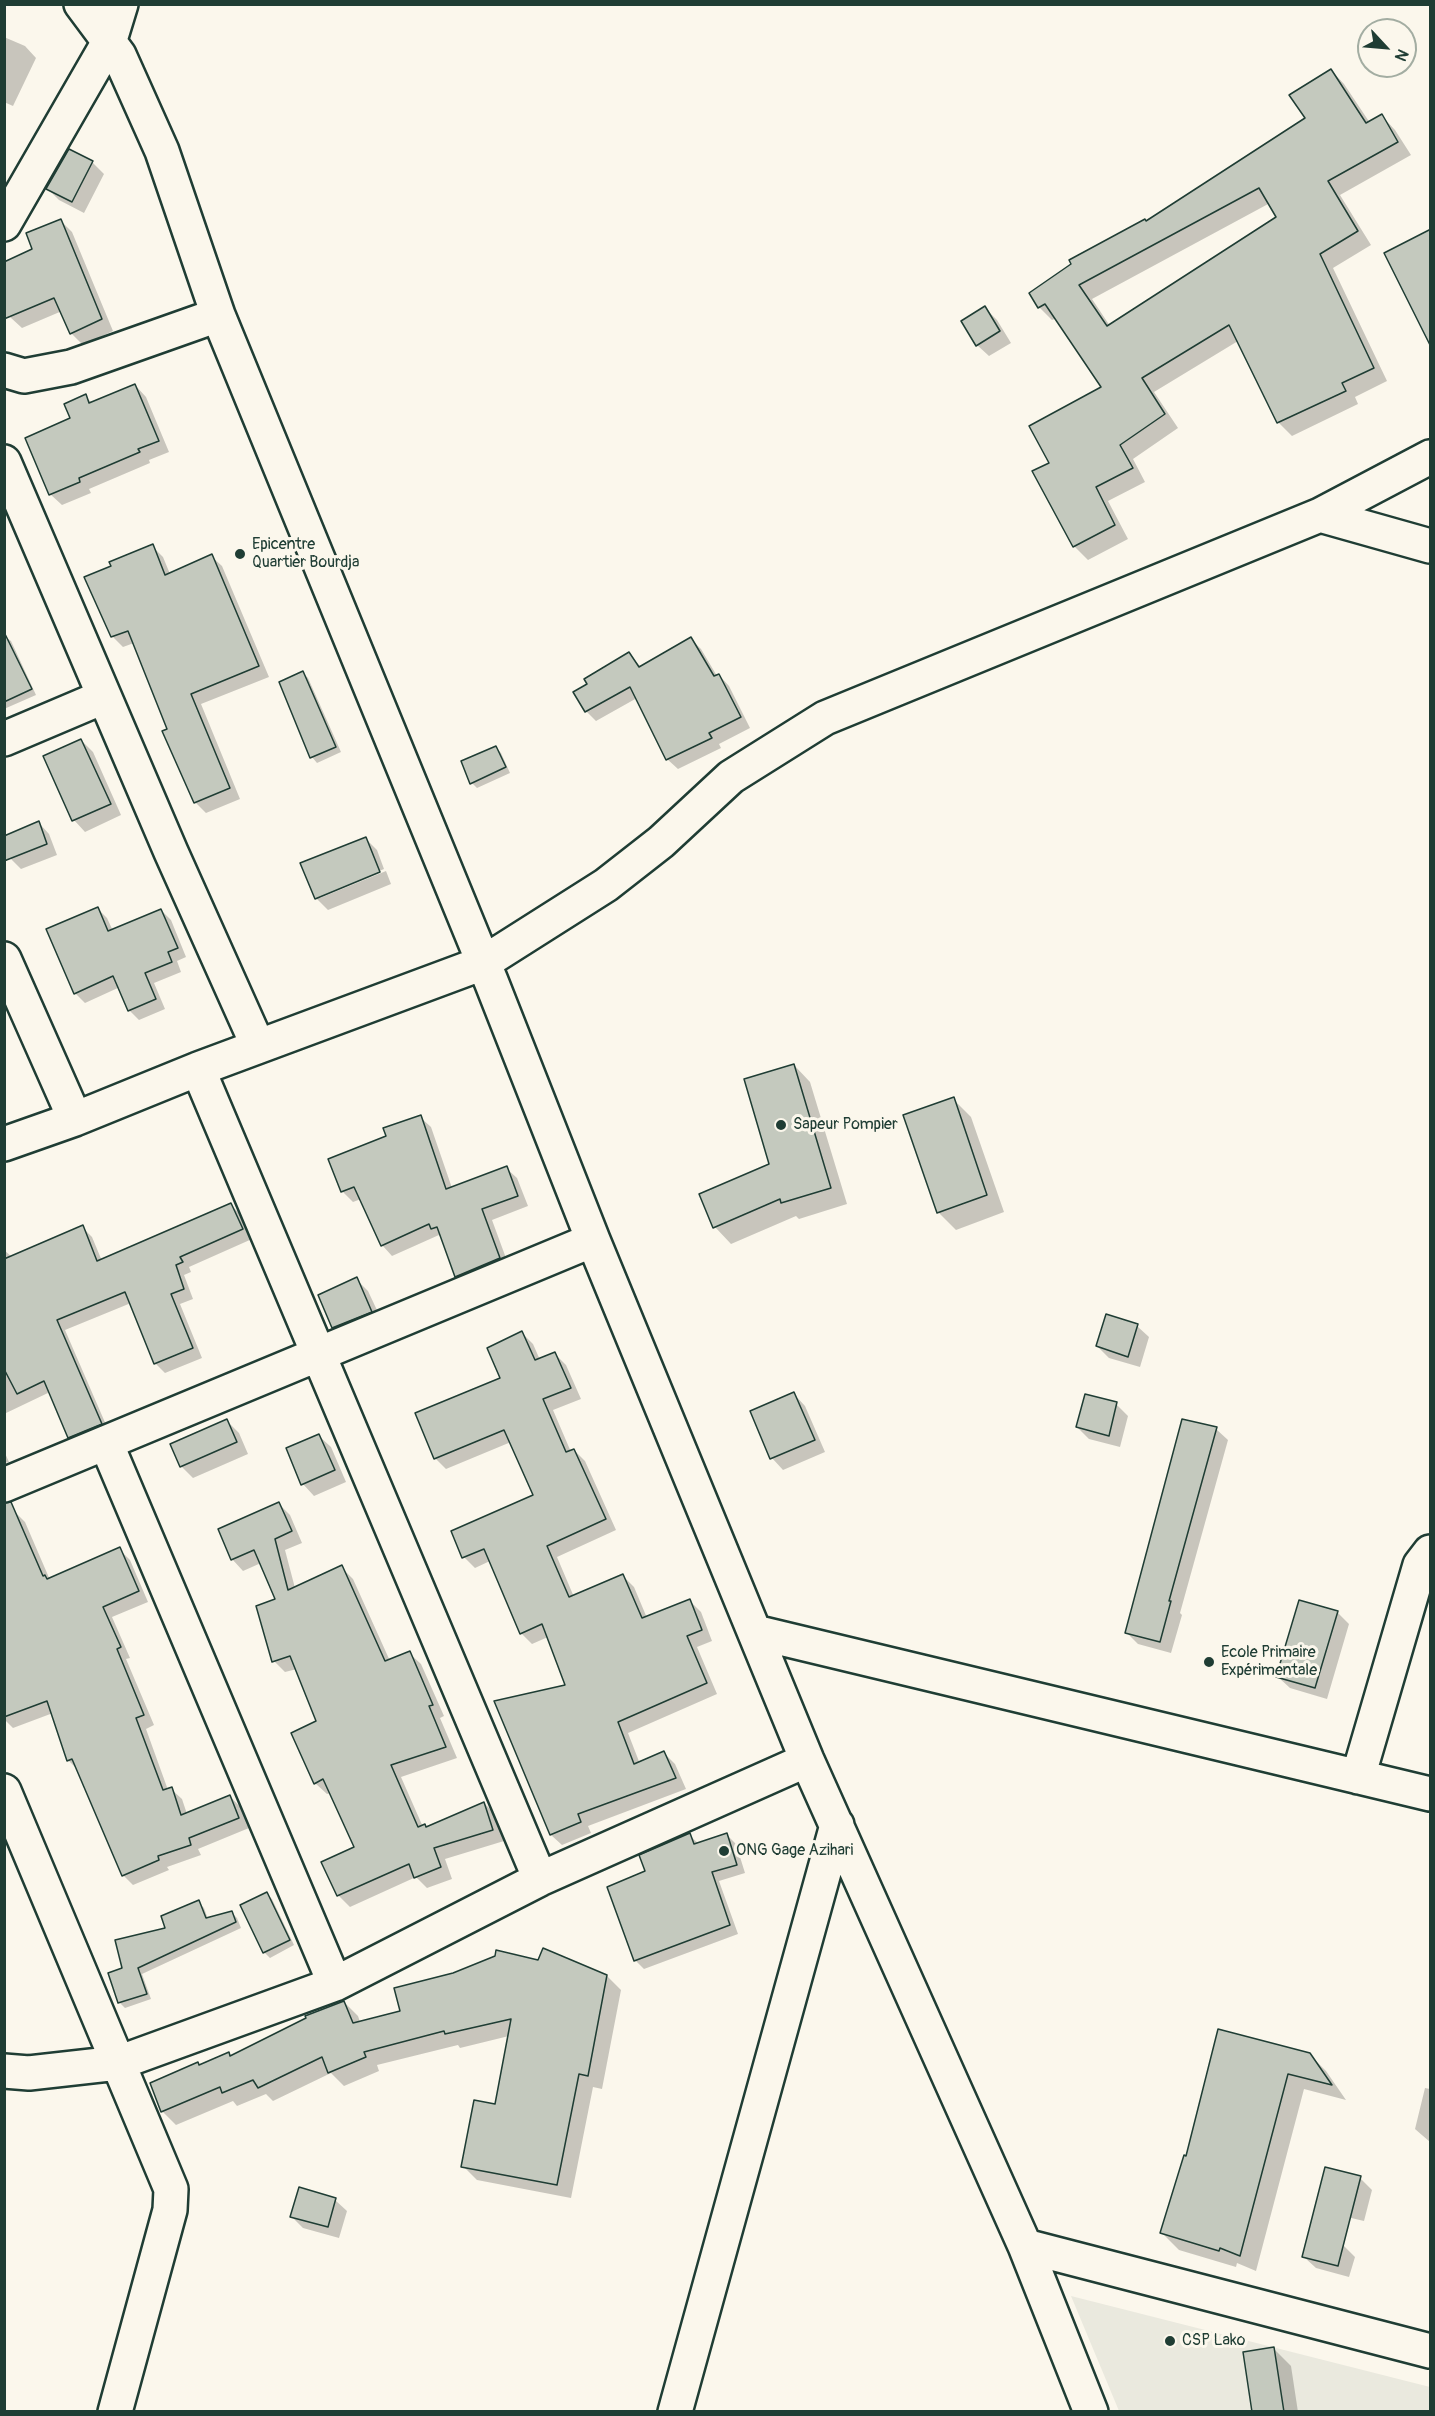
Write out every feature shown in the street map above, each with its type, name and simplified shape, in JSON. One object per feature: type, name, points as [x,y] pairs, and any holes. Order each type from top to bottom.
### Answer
[{"type":"street","points":[[81,4],[119,55],[162,151],[218,315],[483,963],[592,1240],[807,1760],[1025,2246],[1091,2412]]},
{"type":"street","points":[[4,224],[110,40],[121,4]]},
{"type":"street","points":[[6,374],[24,376],[71,367],[218,315]]},
{"type":"street","points":[[4,1144],[75,1119],[258,1046],[483,963],[606,885],[661,842],[731,777],[825,718],[1320,515],[1431,457]]},
{"type":"street","points":[[4,462],[104,697],[258,1046]]},
{"type":"street","points":[[1320,515],[1431,546]]},
{"type":"street","points":[[4,739],[104,697]]},
{"type":"street","points":[[4,959],[75,1119]]},
{"type":"street","points":[[198,1069],[540,1879]]},
{"type":"street","points":[[4,1485],[592,1240]]},
{"type":"street","points":[[106,1443],[335,1984]]},
{"type":"street","points":[[1358,1777],[1420,1565],[1431,1552]]},
{"type":"street","points":[[755,1632],[1431,1794]]},
{"type":"street","points":[[4,2071],[29,2073],[118,2063],[335,1984],[540,1879],[807,1760]]},
{"type":"street","points":[[4,1791],[171,2189],[170,2210],[115,2412]]},
{"type":"street","points":[[675,2412],[837,1825]]},
{"type":"street","points":[[1025,2246],[1431,2351]]},
{"type":"shaded area","name":"CSP Lako","points":[[1071,2296],[1430,2387],[1430,2411],[1119,2411]]},
{"type":"building","points":[[1331,69],[1366,123],[1382,114],[1398,142],[1328,181],[1358,231],[1320,254],[1374,368],[1342,383],[1346,391],[1277,423],[1229,325],[1142,378],[1165,414],[1120,445],[1133,468],[1096,487],[1115,525],[1073,547],[1032,471],[1049,463],[1029,426],[1101,387],[1045,304],[1038,308],[1029,293],[1071,264],[1069,260],[1145,219],[1146,221],[1305,118],[1289,95]],"holes":[[[1259,188],[1276,217],[1107,326],[1079,285]]]},
{"type":"building","points":[[69,149],[93,161],[72,202],[46,189]]},
{"type":"building","points":[[61,219],[102,319],[70,334],[54,298],[4,319],[4,262],[32,249],[26,233]]},
{"type":"building","points":[[1431,229],[1431,347],[1384,253]]},
{"type":"building","points":[[985,306],[1000,331],[976,346],[961,321]]},
{"type":"building","points":[[135,384],[159,441],[138,449],[140,452],[79,478],[80,482],[49,495],[25,438],[70,418],[64,404],[86,394],[89,403]]},
{"type":"building","points":[[153,544],[165,575],[212,554],[259,666],[191,694],[230,788],[194,803],[162,731],[167,729],[128,631],[111,637],[84,577],[111,566],[109,562]]},
{"type":"building","points":[[4,632],[32,689],[4,702]]},
{"type":"building","points":[[691,637],[714,676],[719,674],[741,717],[709,733],[712,738],[666,760],[630,687],[585,712],[573,692],[587,684],[584,679],[629,652],[639,667]]},
{"type":"building","points":[[303,671],[336,747],[310,758],[279,682]]},
{"type":"building","points":[[81,739],[111,804],[72,821],[43,756]]},
{"type":"building","points":[[496,746],[506,767],[470,784],[461,761]]},
{"type":"building","points":[[39,821],[47,844],[4,861],[4,836]]},
{"type":"building","points":[[366,837],[380,872],[315,899],[300,863]]},
{"type":"building","points":[[98,907],[108,931],[161,909],[178,948],[168,952],[172,962],[145,973],[156,999],[128,1011],[113,976],[74,994],[46,929]]},
{"type":"building","points":[[794,1064],[831,1188],[781,1203],[780,1199],[713,1228],[699,1194],[769,1164],[744,1079]]},
{"type":"building","points":[[954,1097],[987,1195],[937,1213],[903,1115]]},
{"type":"building","points":[[421,1115],[446,1189],[507,1166],[518,1196],[482,1209],[500,1258],[455,1277],[437,1227],[431,1229],[429,1224],[381,1246],[354,1187],[341,1192],[328,1159],[386,1136],[383,1128]]},
{"type":"building","points":[[231,1203],[243,1229],[180,1257],[183,1262],[176,1265],[184,1289],[171,1294],[193,1348],[154,1364],[125,1292],[57,1320],[102,1424],[68,1438],[44,1381],[17,1394],[4,1369],[4,1259],[83,1225],[97,1261]]},
{"type":"building","points":[[357,1277],[372,1312],[332,1328],[318,1295]]},
{"type":"building","points":[[1106,1314],[1138,1324],[1128,1357],[1096,1346]]},
{"type":"building","points":[[522,1331],[535,1360],[555,1352],[571,1388],[543,1399],[566,1452],[574,1449],[606,1519],[547,1546],[569,1597],[623,1574],[642,1618],[690,1599],[702,1630],[687,1636],[707,1683],[618,1722],[634,1764],[664,1751],[676,1778],[578,1814],[581,1822],[550,1835],[494,1701],[565,1685],[542,1624],[520,1634],[484,1549],[462,1558],[451,1531],[533,1495],[504,1430],[434,1459],[415,1413],[500,1378],[487,1348]]},
{"type":"building","points":[[794,1392],[815,1440],[770,1459],[750,1411]]},
{"type":"building","points":[[1085,1394],[1117,1402],[1109,1436],[1076,1427]]},
{"type":"building","points":[[227,1419],[237,1442],[180,1467],[170,1444]]},
{"type":"building","points":[[1182,1419],[1217,1427],[1169,1601],[1171,1601],[1160,1642],[1125,1633]]},
{"type":"building","points":[[319,1434],[335,1470],[301,1485],[286,1448]]},
{"type":"building","points":[[11,1502],[43,1576],[45,1575],[47,1579],[120,1547],[139,1591],[103,1607],[121,1647],[117,1649],[144,1715],[136,1718],[163,1790],[172,1787],[181,1815],[230,1795],[239,1818],[189,1838],[191,1845],[158,1856],[159,1860],[122,1876],[72,1759],[67,1761],[47,1701],[4,1717],[4,1503]]},
{"type":"building","points":[[279,1502],[292,1531],[275,1539],[288,1590],[342,1565],[385,1661],[410,1651],[433,1705],[429,1706],[446,1747],[391,1765],[418,1827],[425,1824],[426,1827],[484,1802],[493,1830],[434,1848],[441,1867],[414,1878],[409,1864],[337,1896],[321,1862],[354,1847],[323,1779],[314,1784],[291,1733],[316,1721],[290,1656],[272,1662],[256,1606],[275,1599],[254,1550],[231,1560],[218,1529]]},
{"type":"building","points":[[1299,1600],[1338,1611],[1315,1688],[1276,1677]]},
{"type":"building","points":[[690,1833],[694,1844],[727,1833],[737,1865],[712,1872],[730,1925],[634,1961],[607,1887],[645,1871],[639,1855]]},
{"type":"building","points":[[267,1892],[290,1940],[263,1953],[240,1905]]},
{"type":"building","points":[[199,1900],[206,1918],[232,1911],[236,1922],[138,1968],[147,1994],[118,2003],[108,1973],[122,1968],[115,1940],[165,1928],[161,1916]]},
{"type":"building","points":[[543,1948],[607,1975],[588,2076],[579,2074],[557,2185],[461,2167],[474,2100],[495,2104],[511,2019],[445,2034],[444,2031],[364,2052],[366,2057],[328,2073],[322,2057],[258,2088],[253,2080],[222,2093],[220,2087],[161,2112],[150,2083],[198,2062],[199,2065],[229,2052],[230,2056],[306,2018],[305,2016],[344,2001],[353,2023],[400,2011],[394,1988],[453,1973],[495,1956],[496,1950],[538,1960]]},
{"type":"building","points":[[1218,2029],[1310,2053],[1332,2085],[1288,2074],[1240,2256],[1220,2248],[1219,2251],[1160,2233],[1184,2155],[1186,2156]]},
{"type":"building","points":[[1325,2167],[1361,2176],[1338,2266],[1302,2257]]},
{"type":"building","points":[[299,2187],[336,2198],[328,2227],[290,2217]]},
{"type":"building","points":[[1274,2347],[1284,2412],[1252,2412],[1243,2352]]},
{"type":"place","name":"Epicentre Quartier Bourdja","points":[[240,554]]},
{"type":"place","name":"Sapeur Pompier","points":[[781,1125]]},
{"type":"place","name":"Ecole Primaire Expérimentale","points":[[1209,1662]]},
{"type":"place","name":"ONG Gage Azihari","points":[[724,1851]]},
{"type":"place","name":"CSP Lako","points":[[1170,2341]]}]
